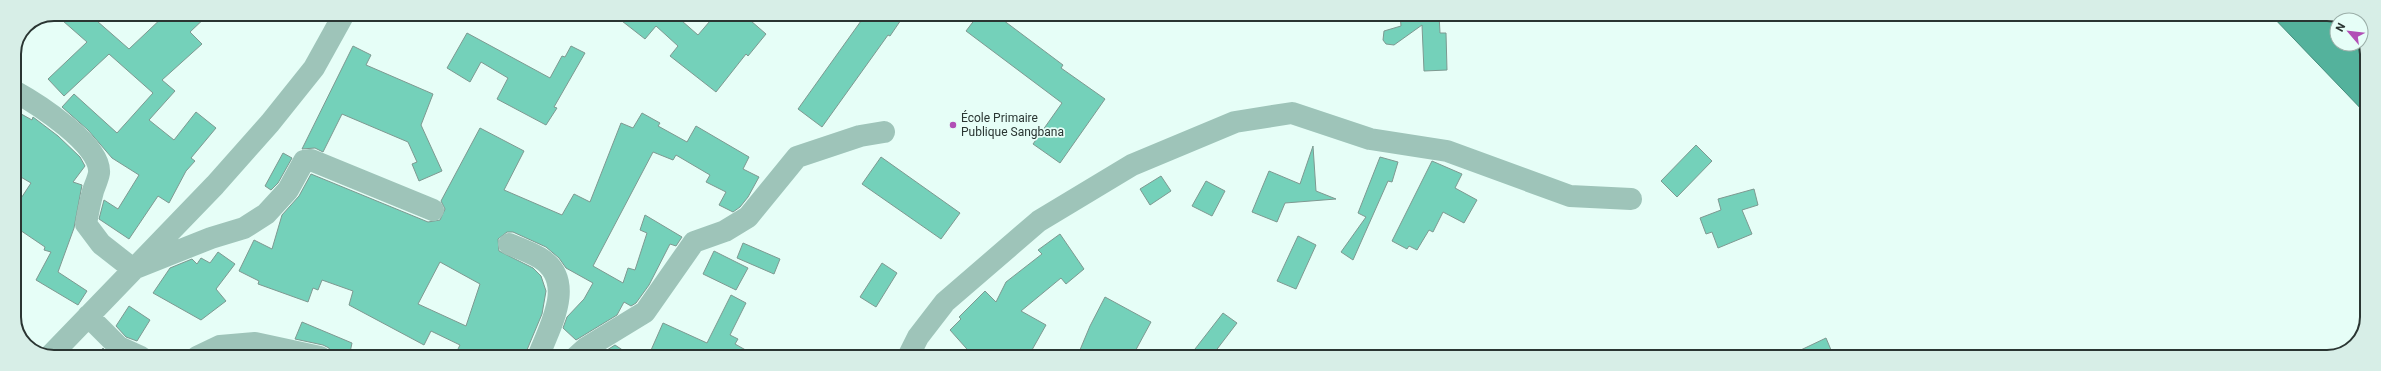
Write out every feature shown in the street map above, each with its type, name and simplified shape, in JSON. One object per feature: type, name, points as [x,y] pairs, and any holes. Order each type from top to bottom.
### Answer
[{"type":"street","points":[[56,350],[133,268],[215,185],[270,123],[314,68],[340,21]]},
{"type":"street","points":[[21,95],[40,107],[68,129],[89,147],[97,157],[99,174],[89,204],[86,224],[101,244],[133,268]]},
{"type":"street","points":[[911,350],[918,336],[945,302],[1039,221],[1132,165],[1235,122],[1292,113],[1370,139],[1447,151],[1570,196],[1631,199]]},
{"type":"street","points":[[584,350],[645,312],[694,242],[725,231],[748,217],[797,157],[860,136],[884,132]]},
{"type":"street","points":[[133,268],[211,238],[244,228],[266,214],[280,200],[304,161],[311,160],[433,210]]},
{"type":"street","points":[[508,244],[539,257],[550,266],[559,279],[560,293],[554,315],[541,350]]},
{"type":"street","points":[[88,316],[119,347],[126,350]]},
{"type":"street","points":[[212,350],[220,346],[255,343],[288,350]]},
{"type":"shaded area","points":[[2277,21],[2329,21],[2329,52],[2360,52],[2360,108]]},
{"type":"building","points":[[63,21],[97,21],[129,49],[159,21],[202,21],[190,32],[202,44],[162,80],[175,91],[149,120],[174,140],[196,112],[216,128],[191,158],[195,161],[186,171],[169,203],[158,196],[129,239],[99,219],[104,200],[118,209],[139,175],[112,158],[88,130],[62,107],[74,94],[117,133],[153,93],[109,54],[64,96],[48,79],[87,42]]},
{"type":"building","points":[[622,21],[682,21],[698,35],[710,21],[751,21],[766,34],[748,56],[746,54],[716,92],[670,56],[678,46],[656,26],[645,39]]},
{"type":"building","points":[[861,21],[900,21],[890,36],[888,35],[822,127],[798,109]]},
{"type":"building","points":[[974,21],[1004,21],[1063,65],[1061,68],[1105,99],[1060,163],[1033,144],[1062,103],[966,31]]},
{"type":"building","points":[[1401,21],[1439,21],[1440,33],[1446,33],[1447,70],[1424,71],[1422,25],[1394,45],[1386,44],[1383,40],[1384,31],[1401,26]]},
{"type":"building","points":[[467,33],[550,78],[562,56],[565,57],[571,46],[585,53],[554,107],[557,108],[546,125],[497,99],[508,78],[481,62],[470,82],[447,68]]},
{"type":"building","points":[[353,46],[371,55],[366,65],[433,94],[421,125],[442,171],[419,181],[412,164],[417,162],[408,142],[342,114],[323,152],[315,148],[302,149]]},
{"type":"building","points":[[642,113],[660,123],[658,126],[687,142],[696,126],[749,157],[743,169],[759,177],[748,197],[740,207],[733,212],[719,205],[726,192],[706,182],[710,175],[676,155],[673,160],[653,152],[593,266],[623,283],[628,268],[635,270],[647,233],[640,230],[645,215],[682,237],[676,246],[670,244],[649,285],[636,303],[631,306],[624,302],[617,315],[576,340],[563,328],[567,317],[584,299],[593,283],[566,268],[559,258],[546,247],[513,232],[507,232],[498,239],[499,251],[533,268],[541,276],[546,291],[542,314],[527,350],[458,350],[460,345],[431,331],[424,345],[349,305],[353,291],[322,280],[318,290],[313,288],[308,302],[258,284],[259,281],[239,271],[254,240],[272,249],[282,215],[299,196],[311,174],[428,222],[440,220],[445,209],[441,201],[480,128],[524,151],[504,190],[562,215],[574,194],[590,202],[621,123],[633,128]],"holes":[[[440,262],[480,284],[466,326],[418,304]]]},
{"type":"building","points":[[21,114],[32,120],[33,117],[58,136],[80,157],[85,166],[73,182],[82,185],[74,228],[58,272],[87,291],[78,305],[36,280],[51,252],[44,250],[45,247],[21,231],[21,198],[31,183],[21,177]]},
{"type":"building","points":[[1696,145],[1712,161],[1677,197],[1661,181]]},
{"type":"building","points":[[1313,146],[1316,191],[1336,199],[1285,203],[1277,222],[1252,212],[1269,171],[1300,184]]},
{"type":"building","points":[[283,153],[292,158],[278,183],[271,190],[265,186]]},
{"type":"building","points":[[881,157],[960,213],[941,239],[862,184]]},
{"type":"building","points":[[1380,157],[1398,162],[1392,182],[1388,181],[1353,260],[1341,252],[1366,217],[1358,213]]},
{"type":"building","points":[[1432,161],[1462,174],[1455,188],[1477,200],[1464,223],[1443,212],[1433,232],[1429,230],[1417,250],[1409,246],[1407,249],[1392,241]]},
{"type":"building","points":[[1161,176],[1171,191],[1150,205],[1140,189]]},
{"type":"building","points":[[1206,181],[1225,191],[1212,216],[1192,206]]},
{"type":"building","points":[[1754,189],[1758,205],[1742,210],[1752,234],[1718,248],[1712,232],[1706,234],[1700,218],[1721,210],[1718,199]]},
{"type":"building","points":[[1060,234],[1084,269],[1066,284],[1061,278],[1021,311],[1046,325],[1032,350],[968,350],[950,330],[961,319],[959,317],[985,291],[996,302],[1006,282],[1042,254],[1038,250]]},
{"type":"building","points":[[1298,236],[1316,245],[1296,289],[1277,281]]},
{"type":"building","points":[[743,243],[780,259],[774,274],[737,258]]},
{"type":"building","points":[[714,251],[748,268],[736,290],[703,274]]},
{"type":"building","points":[[218,252],[235,264],[216,289],[226,301],[201,320],[153,293],[170,268],[192,259],[197,264],[201,258],[210,263]]},
{"type":"building","points":[[882,263],[897,273],[876,307],[860,297]]},
{"type":"building","points":[[731,295],[746,303],[730,335],[738,339],[735,344],[746,350],[651,350],[663,323],[707,343]]},
{"type":"building","points":[[1105,297],[1151,322],[1136,350],[1080,350]]},
{"type":"building","points":[[129,306],[150,320],[137,341],[126,337],[116,326]]},
{"type":"building","points":[[1223,313],[1237,323],[1216,350],[1195,349]]},
{"type":"building","points":[[302,322],[352,343],[350,350],[330,350],[323,345],[295,339]]},
{"type":"building","points":[[1826,338],[1831,350],[1801,350]]},
{"type":"building","points":[[615,345],[622,350],[607,350]]},
{"type":"place","name":"École Primaire Publique Sangbana","points":[[953,125]]}]
